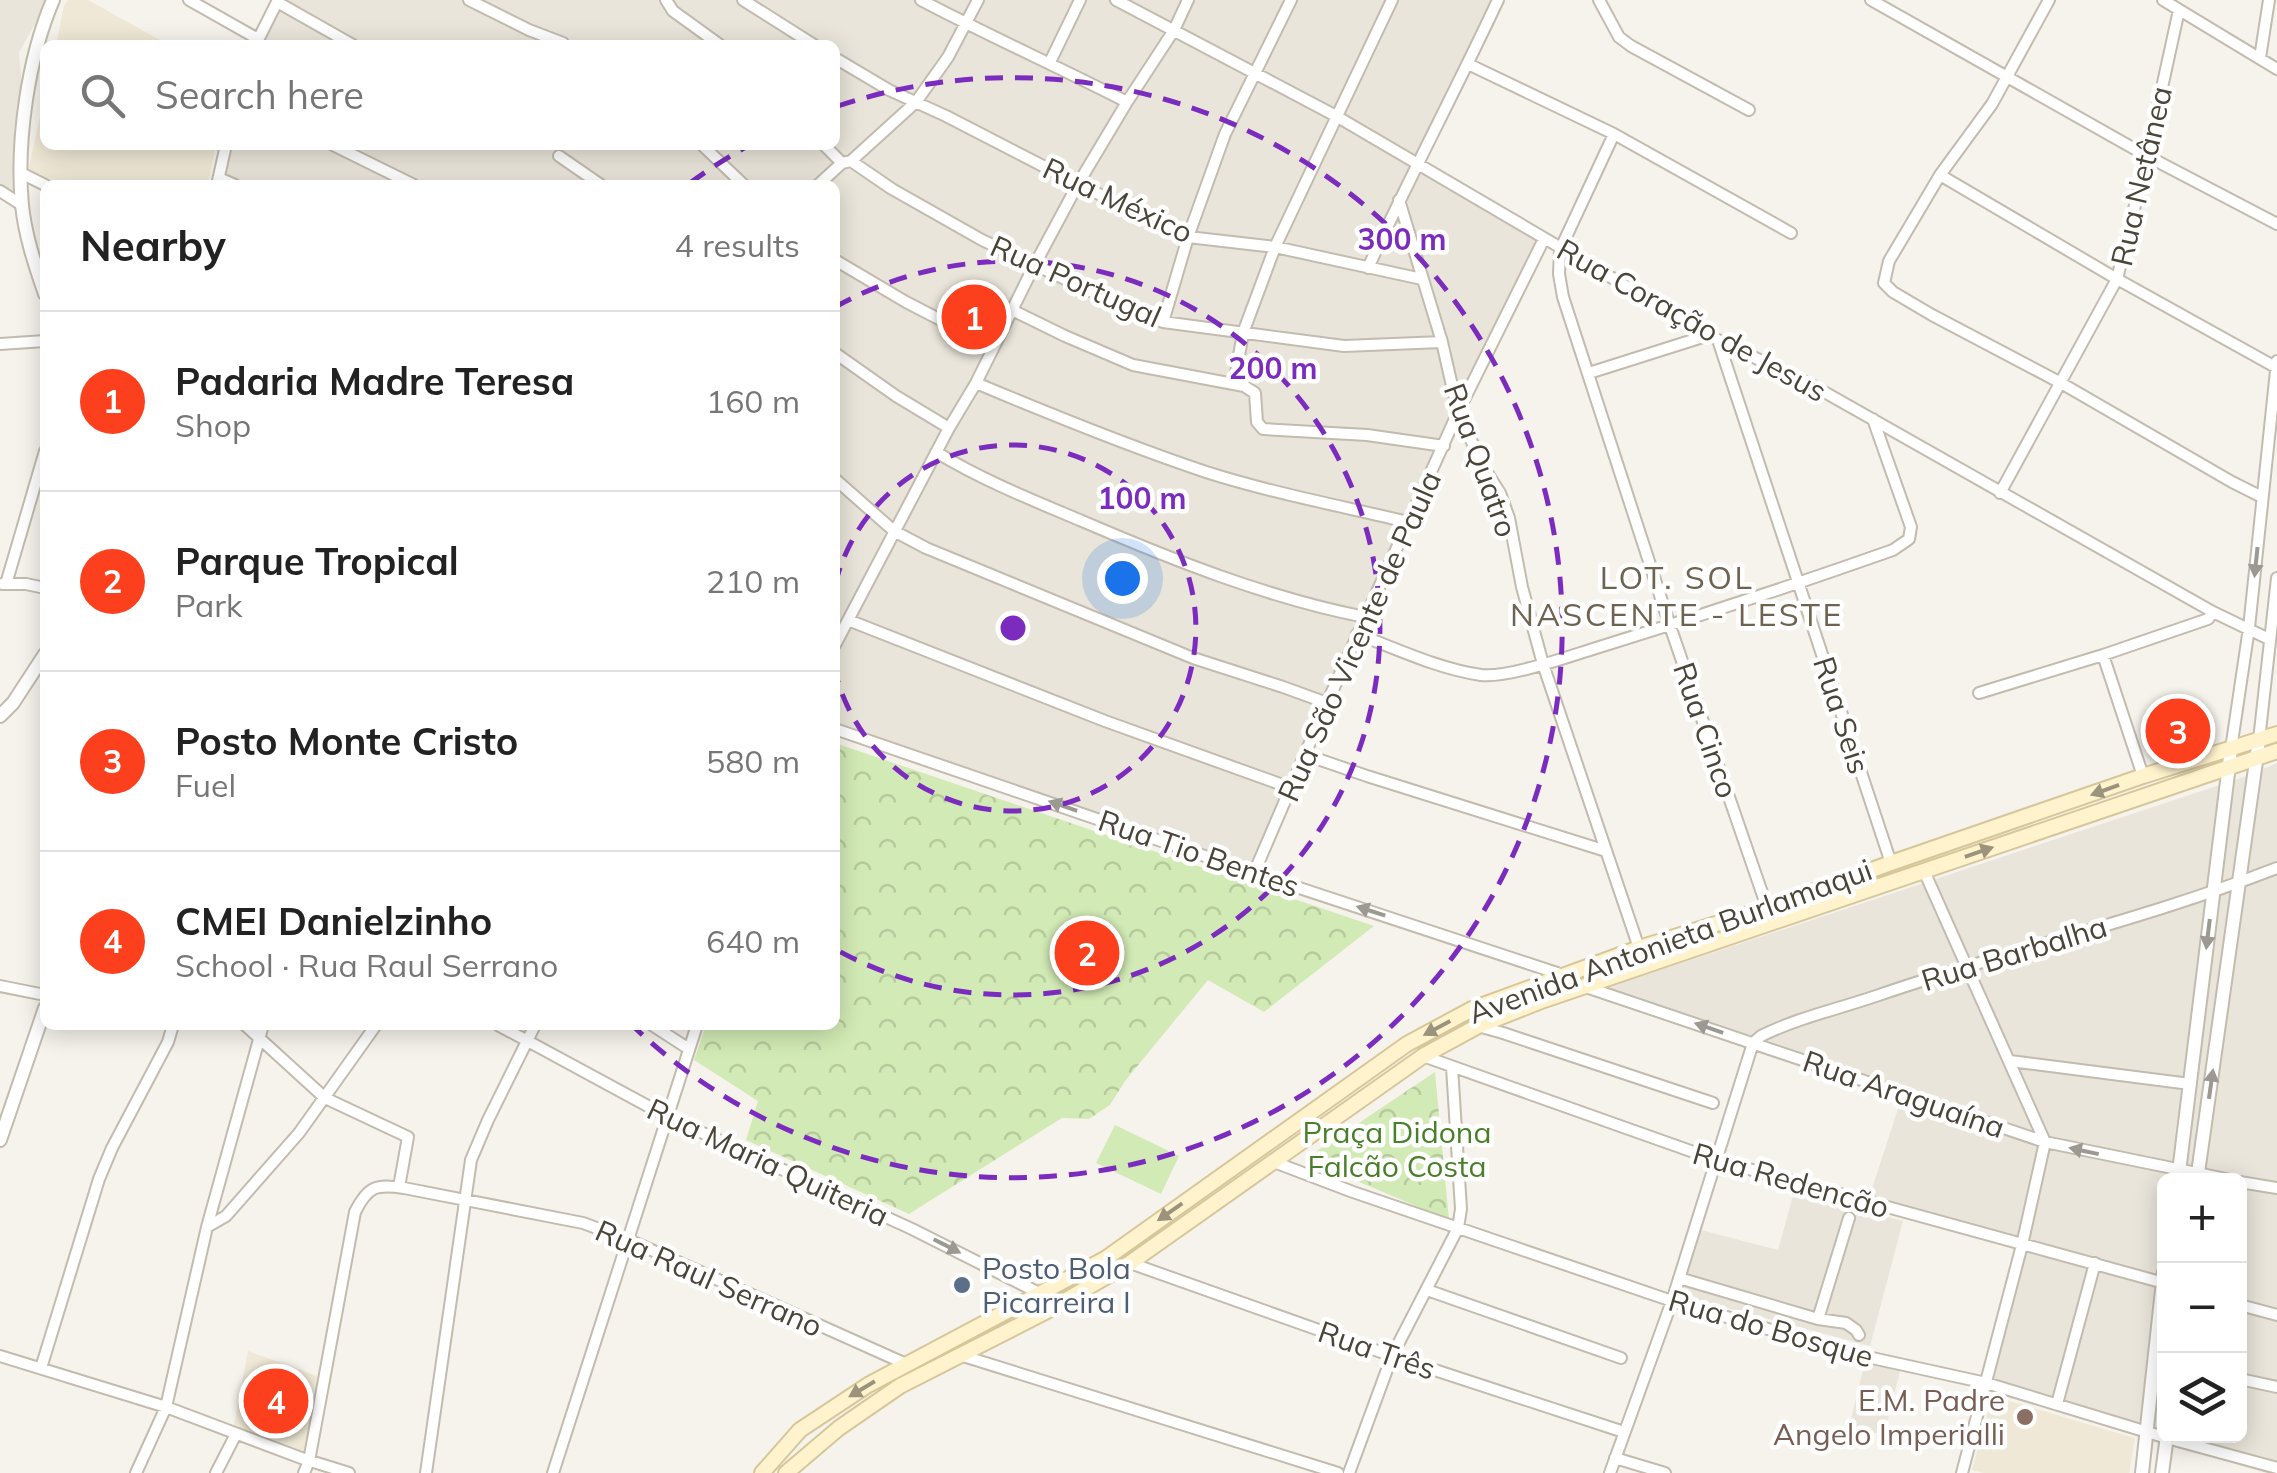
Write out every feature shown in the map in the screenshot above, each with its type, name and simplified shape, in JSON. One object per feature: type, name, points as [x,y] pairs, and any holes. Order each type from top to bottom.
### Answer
[{"type":"main road","name":"Avenida Antonieta Burlamaqui","points":[[762,1473],[800,1430],[844,1400],[1105,1259],[1407,1044],[1472,1009],[1639,948],[2277,734]]},
{"type":"main road","name":"Avenida Antonieta Burlamaqui","points":[[786,1473],[869,1406],[1130,1263],[1424,1056],[1478,1026],[1583,986],[2277,751]]},
{"type":"main road","points":[[2030,816],[2036,832]]},
{"type":"main road","points":[[1600,962],[1607,978]]},
{"type":"main road","points":[[1563,975],[1583,986]]},
{"type":"main road","points":[[1386,1059],[1398,1074]]},
{"type":"main road","points":[[1362,1076],[1373,1091]]},
{"type":"main road","points":[[1041,1294],[1052,1308]]},
{"type":"main road","points":[[1018,1306],[1028,1321]]},
{"type":"street","points":[[40,278],[27,236],[21,173],[26,90],[53,0]]},
{"type":"street","points":[[189,0],[253,40]]},
{"type":"street","points":[[469,0],[553,40]]},
{"type":"street","points":[[666,0],[673,12],[713,40]]},
{"type":"street","points":[[742,0],[806,40]]},
{"type":"street","points":[[920,0],[1127,102]]},
{"type":"street","points":[[824,180],[916,102],[948,57],[978,0]]},
{"type":"street","name":"Rua Coração de Jesus","points":[[1116,0],[1336,116],[1714,337],[1812,385],[2214,612],[2269,639]]},
{"type":"street","points":[[840,635],[1078,184],[1174,30],[1188,0]]},
{"type":"street","points":[[1164,322],[1188,237],[1225,134],[1291,0]]},
{"type":"street","points":[[1234,384],[1243,333],[1275,247],[1392,0]]},
{"type":"street","points":[[1368,268],[1498,0]]},
{"type":"street","points":[[1599,0],[1619,37],[1631,46],[1749,110]]},
{"type":"street","points":[[1871,0],[2147,156],[2277,224]]},
{"type":"street","points":[[2049,0],[1992,104],[1940,176],[1888,261],[1884,283],[1932,316],[2262,497]]},
{"type":"street","points":[[2163,0],[2277,69]]},
{"type":"street","points":[[2260,58],[2269,0]]},
{"type":"street","points":[[257,40],[277,1],[344,40]]},
{"type":"street","points":[[1050,62],[1078,3]]},
{"type":"street","name":"Rua Netânea","points":[[2000,493],[2117,280],[2179,10]]},
{"type":"street","name":"Rua México","points":[[840,61],[889,90],[1188,237],[1275,247],[1422,279]]},
{"type":"street","points":[[1468,64],[1614,134],[1791,233]]},
{"type":"street","points":[[1560,250],[1614,134]]},
{"type":"street","points":[[218,180],[225,150]]},
{"type":"street","points":[[342,150],[404,180]]},
{"type":"street","points":[[707,150],[739,180]]},
{"type":"street","name":"Rua Portugal","points":[[831,150],[932,213],[1034,266],[1164,322],[1344,346],[1442,342]]},
{"type":"street","points":[[559,156],[594,180]]},
{"type":"street","points":[[21,173],[40,182]]},
{"type":"street","points":[[1940,176],[2117,280],[2277,365],[2249,628],[2228,768],[2179,1173]]},
{"type":"street","points":[[0,191],[22,205]]},
{"type":"street","name":"Rua Quatro","points":[[1399,200],[1442,342],[1458,412],[1484,468],[1500,492],[1543,664],[1639,948]]},
{"type":"street","name":"Rua São Vicente de Paula","points":[[1254,873],[1458,412],[1544,239]]},
{"type":"street","name":"Rua Cinco","points":[[1560,250],[1558,274],[1564,298],[1772,923]]},
{"type":"street","points":[[840,263],[992,347]]},
{"type":"street","points":[[1012,310],[1133,365],[1244,386],[1255,393],[1257,422],[1263,429],[1367,435],[1444,446]]},
{"type":"street","points":[[1589,373],[1714,337]]},
{"type":"street","name":"Rua Seis","points":[[1714,337],[1892,862]]},
{"type":"street","points":[[0,344],[40,341]]},
{"type":"street","points":[[840,356],[949,428]]},
{"type":"street","points":[[976,383],[1206,472],[1408,522]]},
{"type":"street","points":[[1358,634],[1436,664],[1485,675],[1543,664],[1670,626],[1893,550],[1909,539],[1910,526],[1873,419]]},
{"type":"street","points":[[936,452],[1003,488],[1155,552],[1267,590],[1365,617]]},
{"type":"street","points":[[40,468],[3,584],[40,587]]},
{"type":"street","points":[[840,483],[894,531],[926,548],[1178,652],[1326,703]]},
{"type":"street","points":[[2199,1173],[2259,740],[2277,578]]},
{"type":"street","points":[[1979,692],[2103,656],[2208,619],[2214,612]]},
{"type":"street","points":[[848,620],[1291,788]]},
{"type":"street","points":[[2103,656],[2143,776]]},
{"type":"street","points":[[0,716],[40,662]]},
{"type":"street","name":"Rua Tio Bentes","points":[[840,730],[1563,975]]},
{"type":"street","points":[[1306,754],[1606,851]]},
{"type":"street","name":"Rua Barbalha","points":[[1753,1043],[1766,1033],[1966,966],[2090,931],[2277,868]]},
{"type":"street","points":[[1924,871],[2045,1142],[1962,1473]]},
{"type":"street","points":[[0,986],[40,994]]},
{"type":"street","name":"Rua Araguaína","points":[[1583,986],[2045,1142],[2167,1173]]},
{"type":"street","points":[[0,1140],[40,1023]]},
{"type":"street","points":[[1478,1026],[1713,1102]]},
{"type":"street","points":[[41,1368],[112,1148],[172,1030]]},
{"type":"street","points":[[207,1227],[234,1208],[326,1098],[373,1030]]},
{"type":"street","name":"Rua Maria Quiteria","points":[[507,1030],[668,1118],[912,1228],[1041,1294]]},
{"type":"street","points":[[426,1473],[471,1160],[533,1030]]},
{"type":"street","points":[[660,1030],[690,1049]]},
{"type":"street","points":[[553,1473],[696,1030]]},
{"type":"street","points":[[262,1031],[326,1098],[408,1137],[398,1187],[373,1188],[363,1196],[355,1212],[304,1473]]},
{"type":"street","points":[[136,1473],[166,1407],[207,1227],[262,1031]]},
{"type":"street","points":[[1610,1473],[1672,1301],[1753,1043]]},
{"type":"street","name":"Rua Redencão","points":[[1424,1056],[1716,1160],[2022,1245],[2157,1277]]},
{"type":"street","points":[[2010,1061],[2190,1084]]},
{"type":"street","points":[[1348,1473],[1392,1356],[1458,1228],[1461,1210],[1452,1067]]},
{"type":"street","name":"Rua do Bosque","points":[[1274,1162],[1672,1301],[1854,1354],[1986,1384],[2157,1434]]},
{"type":"street","points":[[2247,1183],[2277,1188]]},
{"type":"street","name":"Rua Raul Serrano","points":[[398,1187],[584,1222],[906,1364]]},
{"type":"street","points":[[1818,1319],[1850,1218]]},
{"type":"street","name":"Rua Três","points":[[1130,1263],[1392,1356],[1624,1432]]},
{"type":"street","points":[[2057,1404],[2095,1263]]},
{"type":"street","points":[[1679,1278],[1818,1319],[1846,1322],[1859,1335]]},
{"type":"street","points":[[1427,1290],[1621,1358]]},
{"type":"street","points":[[2247,1306],[2277,1315]]},
{"type":"street","points":[[2142,1473],[2157,1346]]},
{"type":"street","points":[[0,1356],[166,1407],[349,1473]]},
{"type":"street","points":[[960,1356],[1338,1473]]},
{"type":"street","points":[[2247,1381],[2277,1387]]},
{"type":"street","points":[[216,1473],[236,1434]]},
{"type":"street","points":[[2162,1473],[2166,1443]]},
{"type":"street","name":"Rua do Bosque","points":[[2188,1443],[2277,1468]]},
{"type":"street","points":[[1615,1458],[1665,1473]]},
{"type":"shaded area","points":[[0,0],[49,0],[19,52],[21,208],[0,193]]},
{"type":"shaded area","points":[[68,0],[88,0],[160,40],[57,40]]},
{"type":"shaded area","points":[[282,0],[1110,0],[1546,238],[1249,871],[840,734],[840,180],[225,178],[231,150],[840,150],[840,40],[262,40]]},
{"type":"shaded area","points":[[1117,0],[1498,0],[1418,164]]},
{"type":"shaded area","points":[[40,117],[40,150],[215,150],[209,180],[45,180],[28,171]]},
{"type":"shaded area","points":[[2277,763],[2277,1473],[2167,1443],[2247,1443],[2247,1173],[2157,1173],[2157,1440],[1992,1390],[2015,1244],[1867,1204],[1905,1087],[1600,990]]},
{"type":"shaded area","points":[[1794,1192],[1903,1221],[1870,1346],[1679,1295],[1697,1229],[1778,1250]]},
{"type":"shaded area","points":[[248,1351],[317,1376],[305,1452],[234,1425]]},
{"type":"shaded area","points":[[1865,1362],[1900,1371],[1884,1435],[1849,1427]]},
{"type":"shaded area","name":"E.M. Padre Angelo Imperialli","points":[[1992,1396],[2135,1438],[2129,1473],[1972,1470]]},
{"type":"green space","points":[[840,745],[1374,926],[1264,1012],[1208,980],[1125,1081],[1110,1105],[1089,1119],[1062,1118],[909,1214],[746,1140],[758,1101],[694,1060],[704,1030],[840,1030]]},
{"type":"green space","name":"Praça Didona Falcão Costa","points":[[1435,1072],[1449,1220],[1305,1159]]},
{"type":"green space","points":[[1115,1125],[1179,1156],[1161,1194],[1096,1163]]},
{"type":"place","name":"Padaria Madre Teresa","points":[[974,317]]},
{"type":"place","name":"Posto Monte Cristo","points":[[2178,731]]},
{"type":"place","name":"Parque Tropical","points":[[1087,953]]},
{"type":"place","name":"Posto Bola Picarreira I","points":[[962,1285]]},
{"type":"place","name":"CMEI Danielzinho","points":[[276,1401]]},
{"type":"place","name":"E.M. Padre Angelo Imperialli","points":[[2025,1417]]},
{"type":"district","name":"LOT. SOL NASCENTE - LESTE","points":[[1677,596]]}]
